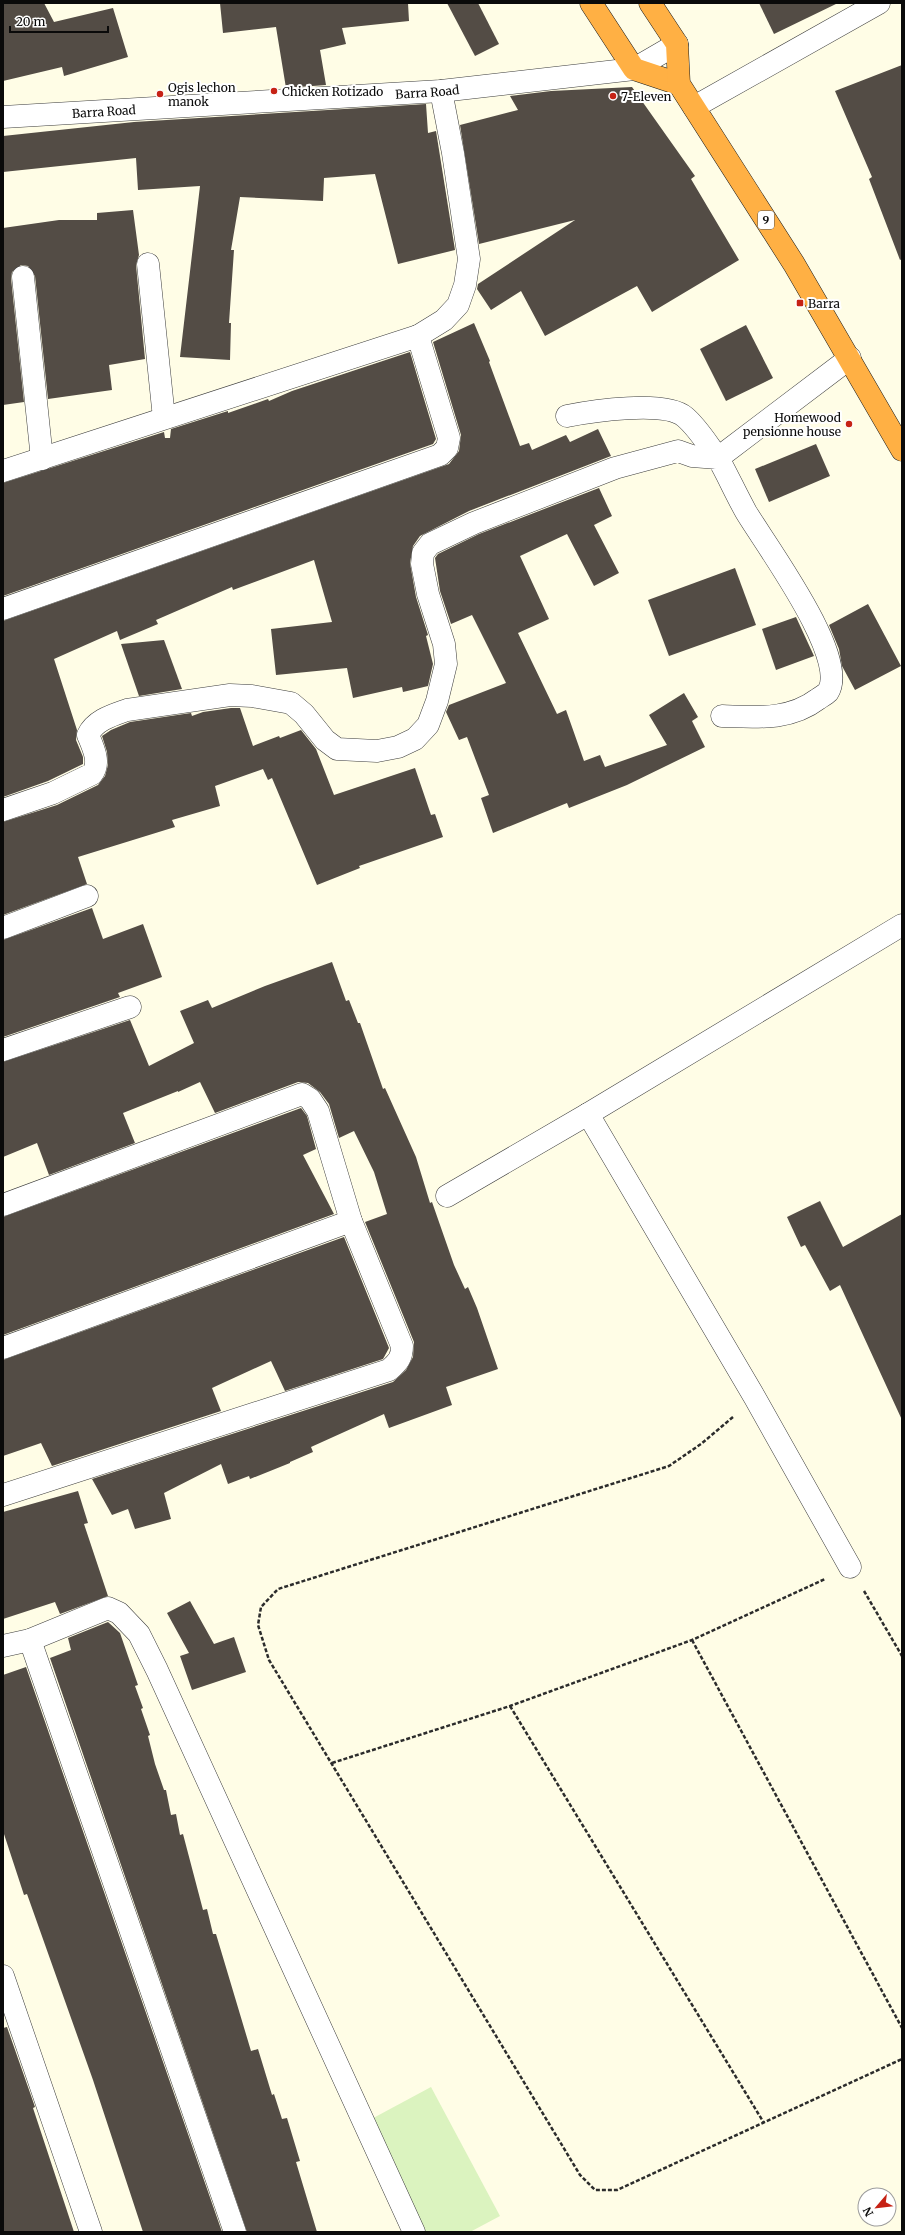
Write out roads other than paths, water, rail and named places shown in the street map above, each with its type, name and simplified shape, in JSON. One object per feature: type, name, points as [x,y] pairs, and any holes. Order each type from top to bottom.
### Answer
[{"type":"highway","points":[[590,3],[634,69],[679,84],[678,44],[650,3]]},
{"type":"highway","name":"9","points":[[679,84],[794,264],[850,358],[902,450]]},
{"type":"street","points":[[694,106],[878,3]]},
{"type":"street","points":[[634,69],[678,44]]},
{"type":"street","name":"Barra Road","points":[[3,116],[441,92],[634,69]]},
{"type":"street","points":[[3,471],[418,336],[444,320],[458,305],[465,285],[469,259],[453,153],[441,92]]},
{"type":"street","points":[[148,264],[164,418]]},
{"type":"street","points":[[23,278],[42,459]]},
{"type":"street","points":[[3,609],[440,455],[447,448],[449,438],[418,336]]},
{"type":"street","points":[[3,810],[53,793],[92,774],[96,769],[96,759],[88,735],[92,728],[113,715],[127,710],[230,695],[252,696],[291,703],[304,714],[325,740],[337,749],[377,752],[398,747],[415,739],[428,725],[437,701],[446,664],[444,644],[428,594],[422,564],[423,553],[430,544],[474,523],[615,468],[678,451],[692,456],[718,458],[850,358]]},
{"type":"street","points":[[567,416],[620,410],[658,409],[671,411],[684,417],[718,458],[746,511],[815,623],[826,647],[832,673],[828,692],[813,703],[787,714],[773,717],[722,716]]},
{"type":"street","points":[[3,928],[87,896]]},
{"type":"street","points":[[447,1196],[588,1114],[902,925]]},
{"type":"street","points":[[3,1050],[130,1007]]},
{"type":"street","points":[[3,1205],[302,1094],[310,1099],[318,1111],[352,1221],[402,1346],[402,1356],[397,1363],[381,1372],[3,1495]]},
{"type":"street","points":[[588,1114],[755,1398],[850,1567]]},
{"type":"street","points":[[3,1348],[352,1221]]},
{"type":"street","points":[[3,1646],[30,1640],[108,1608],[119,1613],[139,1634],[208,1778],[414,2232]]},
{"type":"street","points":[[30,1640],[235,2232]]},
{"type":"street","points":[[3,1976],[90,2232]]},
{"type":"place","name":"Chicken Rotizado","points":[[274,91]]},
{"type":"place","name":"Ogis lechon manok","points":[[160,94]]},
{"type":"place","name":"7-Eleven","points":[[613,96]]},
{"type":"place","name":"Barra","points":[[800,303]]},
{"type":"place","name":"Homewood pensionne house","points":[[849,424]]}]
